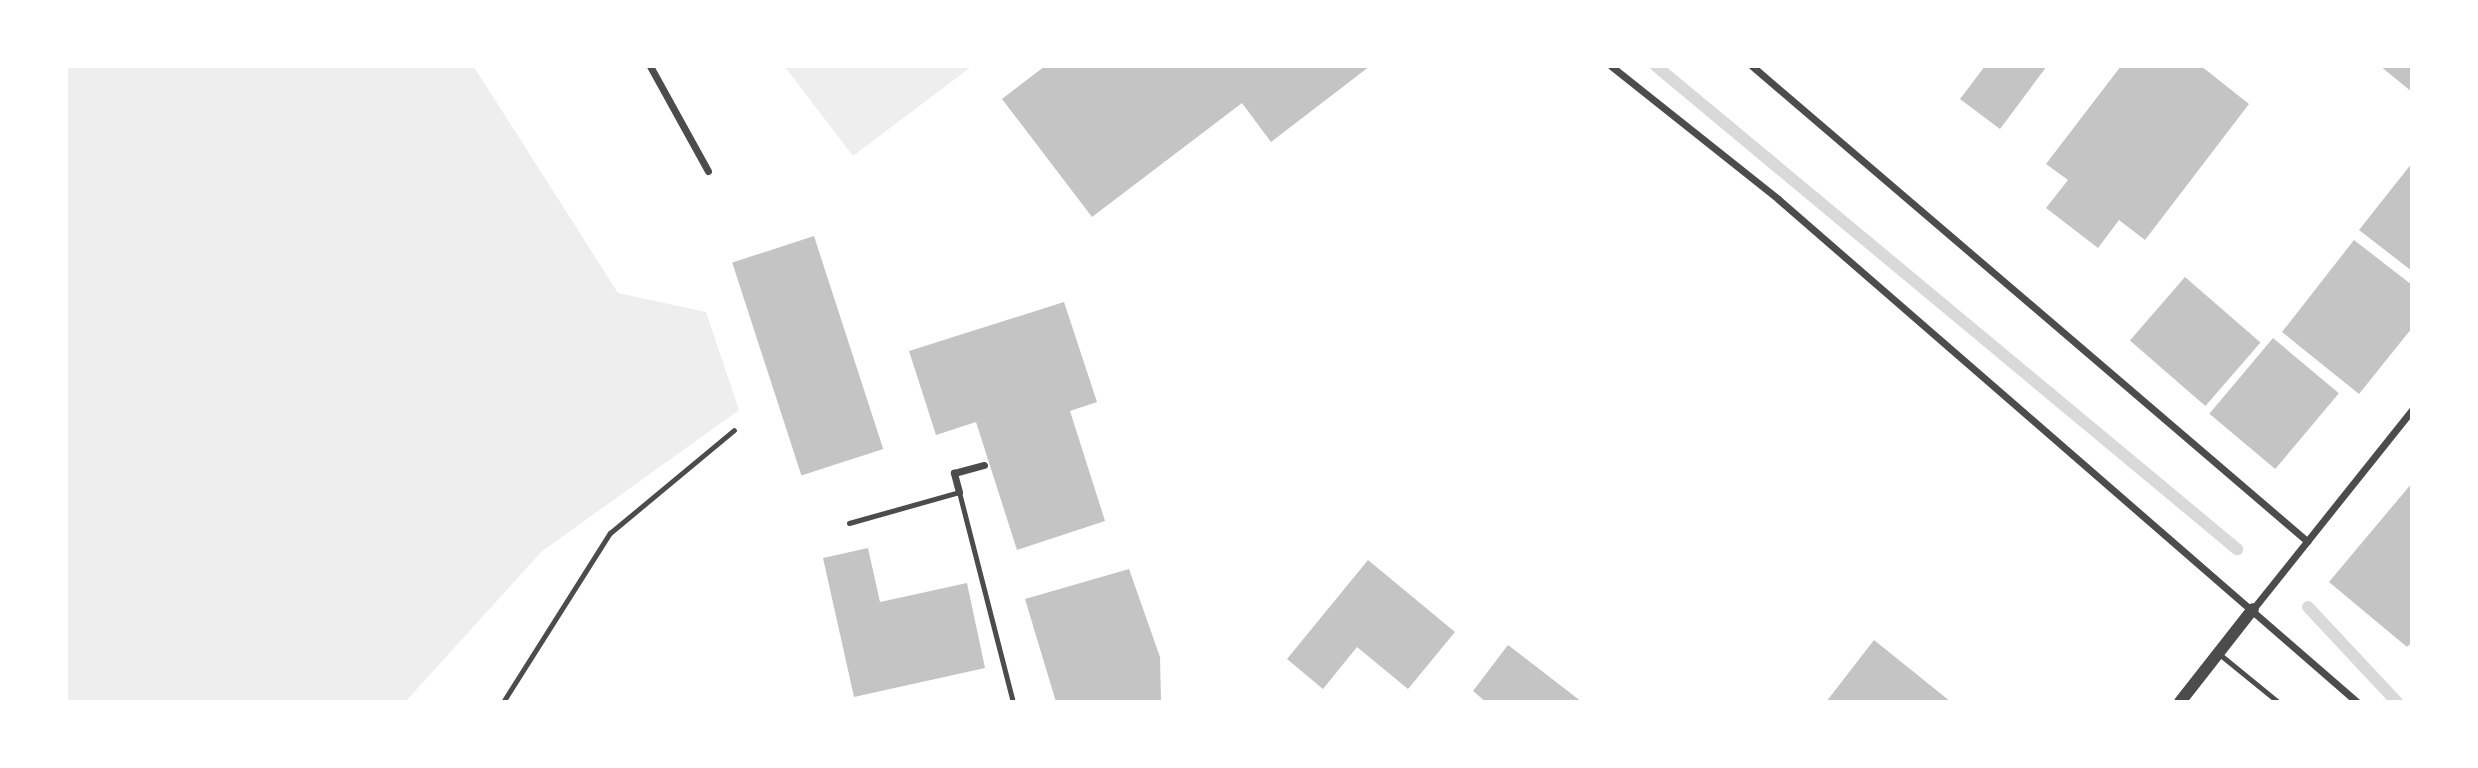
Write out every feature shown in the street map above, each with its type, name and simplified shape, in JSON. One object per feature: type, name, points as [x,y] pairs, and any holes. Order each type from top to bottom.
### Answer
[{"type":"street","points":[[650,66],[708,171]]},
{"type":"street","points":[[1611,66],[1778,199],[2357,702]]},
{"type":"street","points":[[1752,66],[2307,541]]},
{"type":"street","points":[[2180,702],[2412,410]]},
{"type":"street","points":[[959,492],[954,473],[984,465]]},
{"type":"lane","points":[[503,702],[610,533],[734,430]]},
{"type":"lane","points":[[849,523],[959,492],[1013,702]]},
{"type":"lane","points":[[2218,653],[2278,702]]},
{"type":"shaded area","points":[[66,67],[474,67],[618,293],[706,312],[739,410],[541,552],[406,701],[67,701]]},
{"type":"shaded area","points":[[785,67],[971,67],[853,156]]},
{"type":"building","points":[[1045,66],[1370,66],[1271,142],[1242,103],[1092,217],[1002,99]]},
{"type":"building","points":[[1985,66],[2047,66],[2000,129],[1960,99]]},
{"type":"building","points":[[2121,66],[2201,66],[2249,104],[2145,240],[2119,220],[2098,248],[2046,208],[2068,180],[2046,164]]},
{"type":"building","points":[[2380,66],[2412,66],[2412,92]]},
{"type":"building","points":[[2412,163],[2412,271],[2359,230]]},
{"type":"building","points":[[814,236],[883,449],[801,476],[732,263]]},
{"type":"building","points":[[2354,240],[2412,285],[2412,328],[2359,394],[2282,332]]},
{"type":"building","points":[[2185,277],[2260,343],[2205,406],[2130,340]]},
{"type":"building","points":[[1064,302],[1097,402],[1070,411],[1105,521],[1017,550],[976,422],[936,435],[909,351]]},
{"type":"building","points":[[2273,338],[2339,393],[2275,469],[2209,414]]},
{"type":"building","points":[[2412,483],[2412,642],[2407,647],[2329,582]]},
{"type":"building","points":[[868,548],[880,602],[967,583],[985,668],[854,697],[823,558]]},
{"type":"building","points":[[1368,560],[1455,632],[1408,689],[1357,647],[1323,689],[1287,659]]},
{"type":"building","points":[[1129,569],[1160,657],[1161,702],[1056,702],[1025,599]]},
{"type":"building","points":[[1874,640],[1951,702],[1826,702]]},
{"type":"building","points":[[1508,645],[1582,702],[1486,702],[1473,691]]},
{"type":"waterway","points":[[1656,66],[2237,549]]},
{"type":"waterway","points":[[2308,607],[2397,702]]}]
